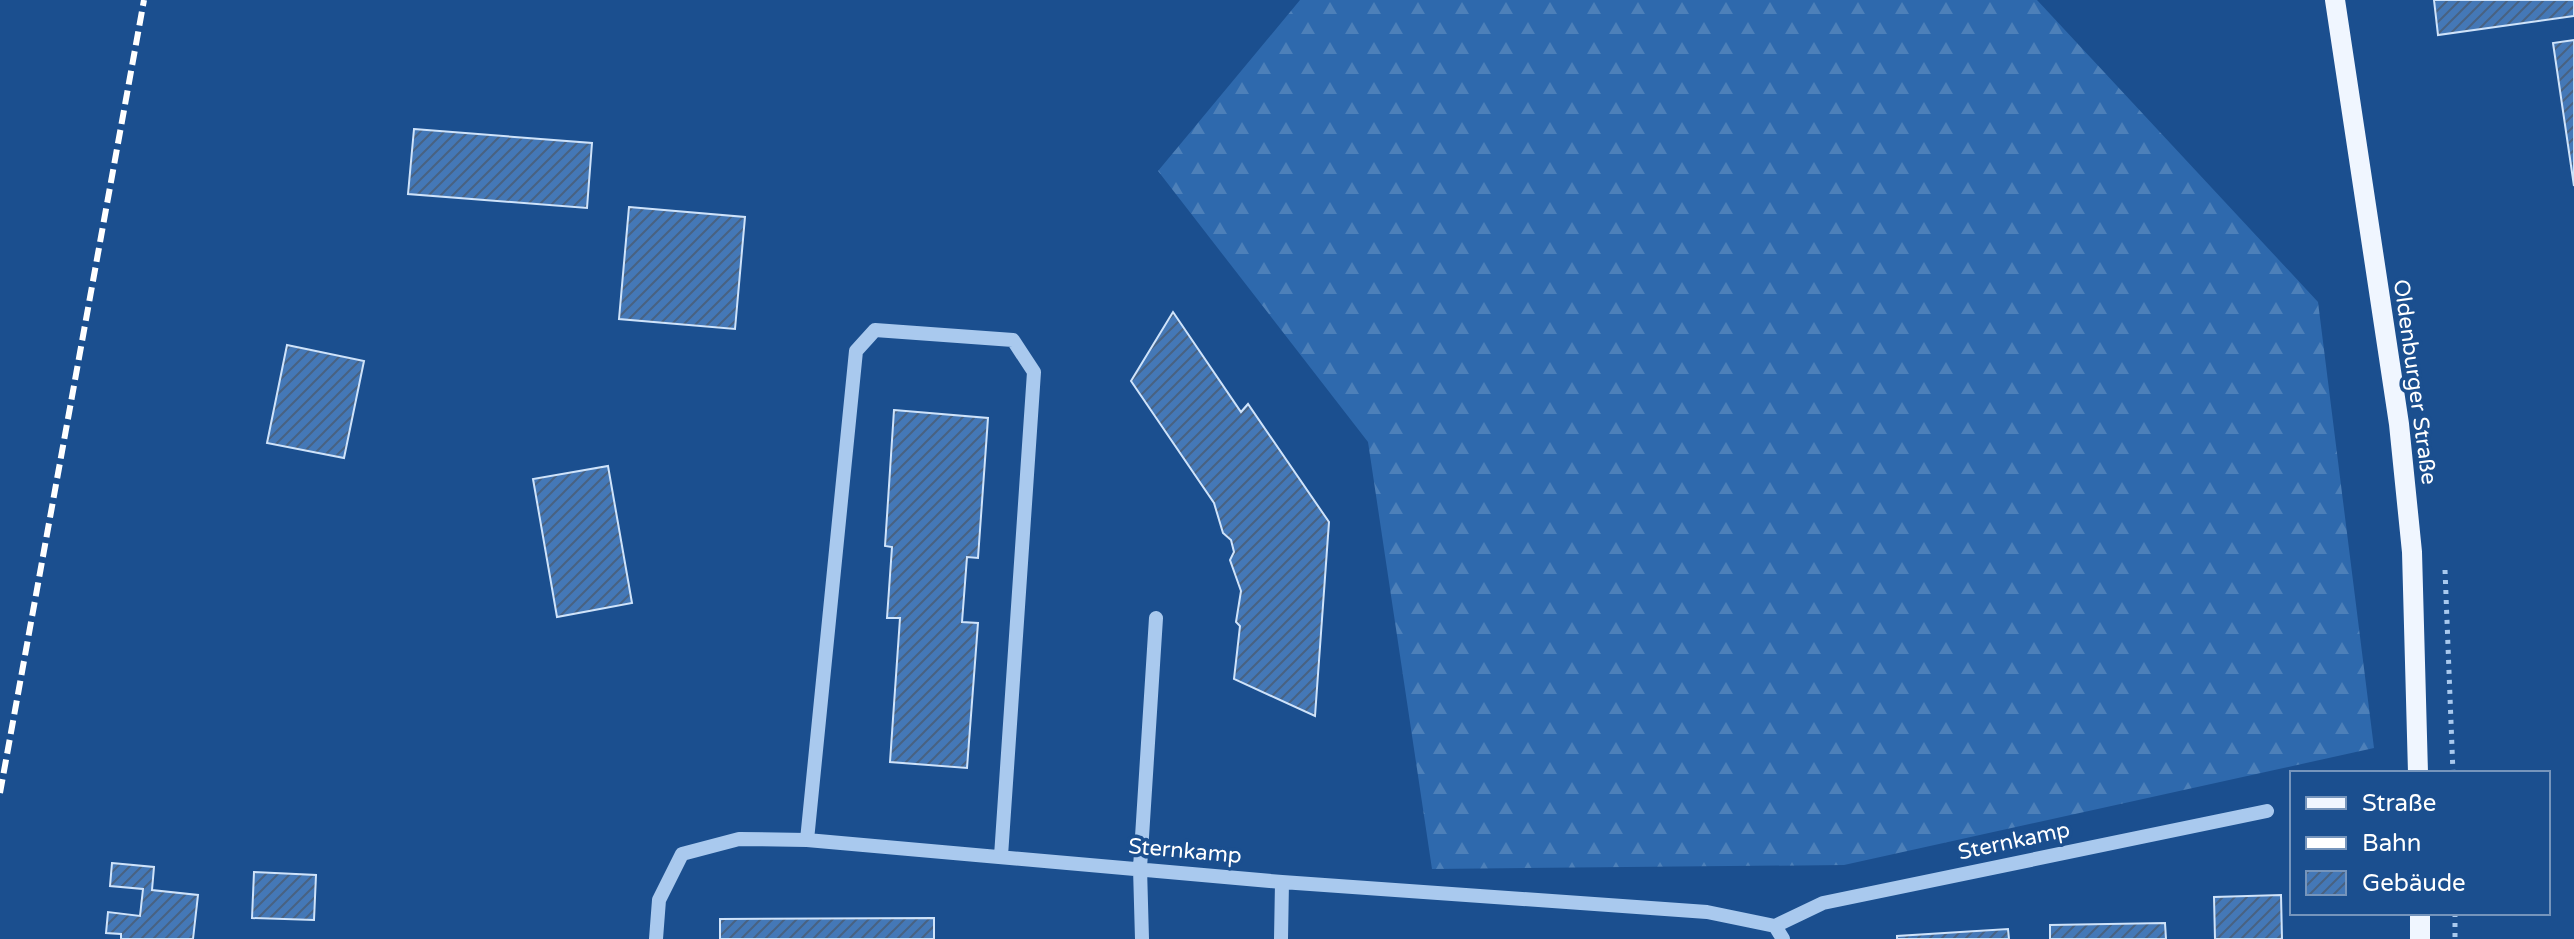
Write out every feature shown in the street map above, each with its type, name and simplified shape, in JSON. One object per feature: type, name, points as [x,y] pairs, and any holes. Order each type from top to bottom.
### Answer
[{"type":"main road","name":"Oldenburger Straße","points":[[2335,0],[2399,424],[2412,552],[2418,771]]},
{"type":"main road","points":[[2420,915],[2420,939]]},
{"type":"street","points":[[807,840],[856,351],[875,330],[1013,340],[1034,372],[1001,856]]},
{"type":"street","points":[[1142,939],[1140,868],[1156,618]]},
{"type":"street","name":"Sternkamp","points":[[656,939],[659,900],[682,854],[739,839],[807,840],[1282,882],[1707,912],[1779,933],[1823,903],[2267,811]]},
{"type":"street","points":[[1281,939],[1282,882]]},
{"type":"path","points":[[2455,915],[2455,939]]},
{"type":"green space","points":[[1300,0],[2037,0],[2318,302],[2374,748],[1844,865],[1432,869],[1368,442],[1158,171]]},
{"type":"building","points":[[2434,0],[2574,0],[2574,16],[2438,35]]},
{"type":"building","points":[[2574,40],[2574,186],[2553,43]]},
{"type":"building","points":[[414,129],[592,143],[587,208],[408,194]]},
{"type":"building","points":[[629,207],[745,217],[735,329],[619,319]]},
{"type":"building","points":[[1173,312],[1241,412],[1248,404],[1329,522],[1315,716],[1234,679],[1240,626],[1236,622],[1241,591],[1230,560],[1234,552],[1231,540],[1223,533],[1214,503],[1131,381]]},
{"type":"building","points":[[287,345],[364,361],[344,458],[267,443]]},
{"type":"building","points":[[894,410],[988,418],[978,558],[967,557],[962,622],[978,623],[967,768],[890,762],[900,618],[887,618],[892,547],[885,546]]},
{"type":"building","points":[[608,466],[632,603],[557,617],[533,479]]},
{"type":"building","points":[[112,863],[154,867],[152,890],[198,895],[193,939],[121,939],[121,934],[106,933],[108,912],[140,916],[143,889],[110,886]]},
{"type":"building","points":[[254,872],[316,875],[314,920],[252,918]]},
{"type":"building","points":[[2281,895],[2282,939],[2215,939],[2214,897]]},
{"type":"building","points":[[934,918],[934,939],[720,939],[720,919]]},
{"type":"building","points":[[2165,923],[2166,939],[2050,939],[2050,925]]},
{"type":"building","points":[[2008,929],[2009,939],[1897,939],[1897,936]]},
{"type":"railway","points":[[0,793],[144,0]]}]
